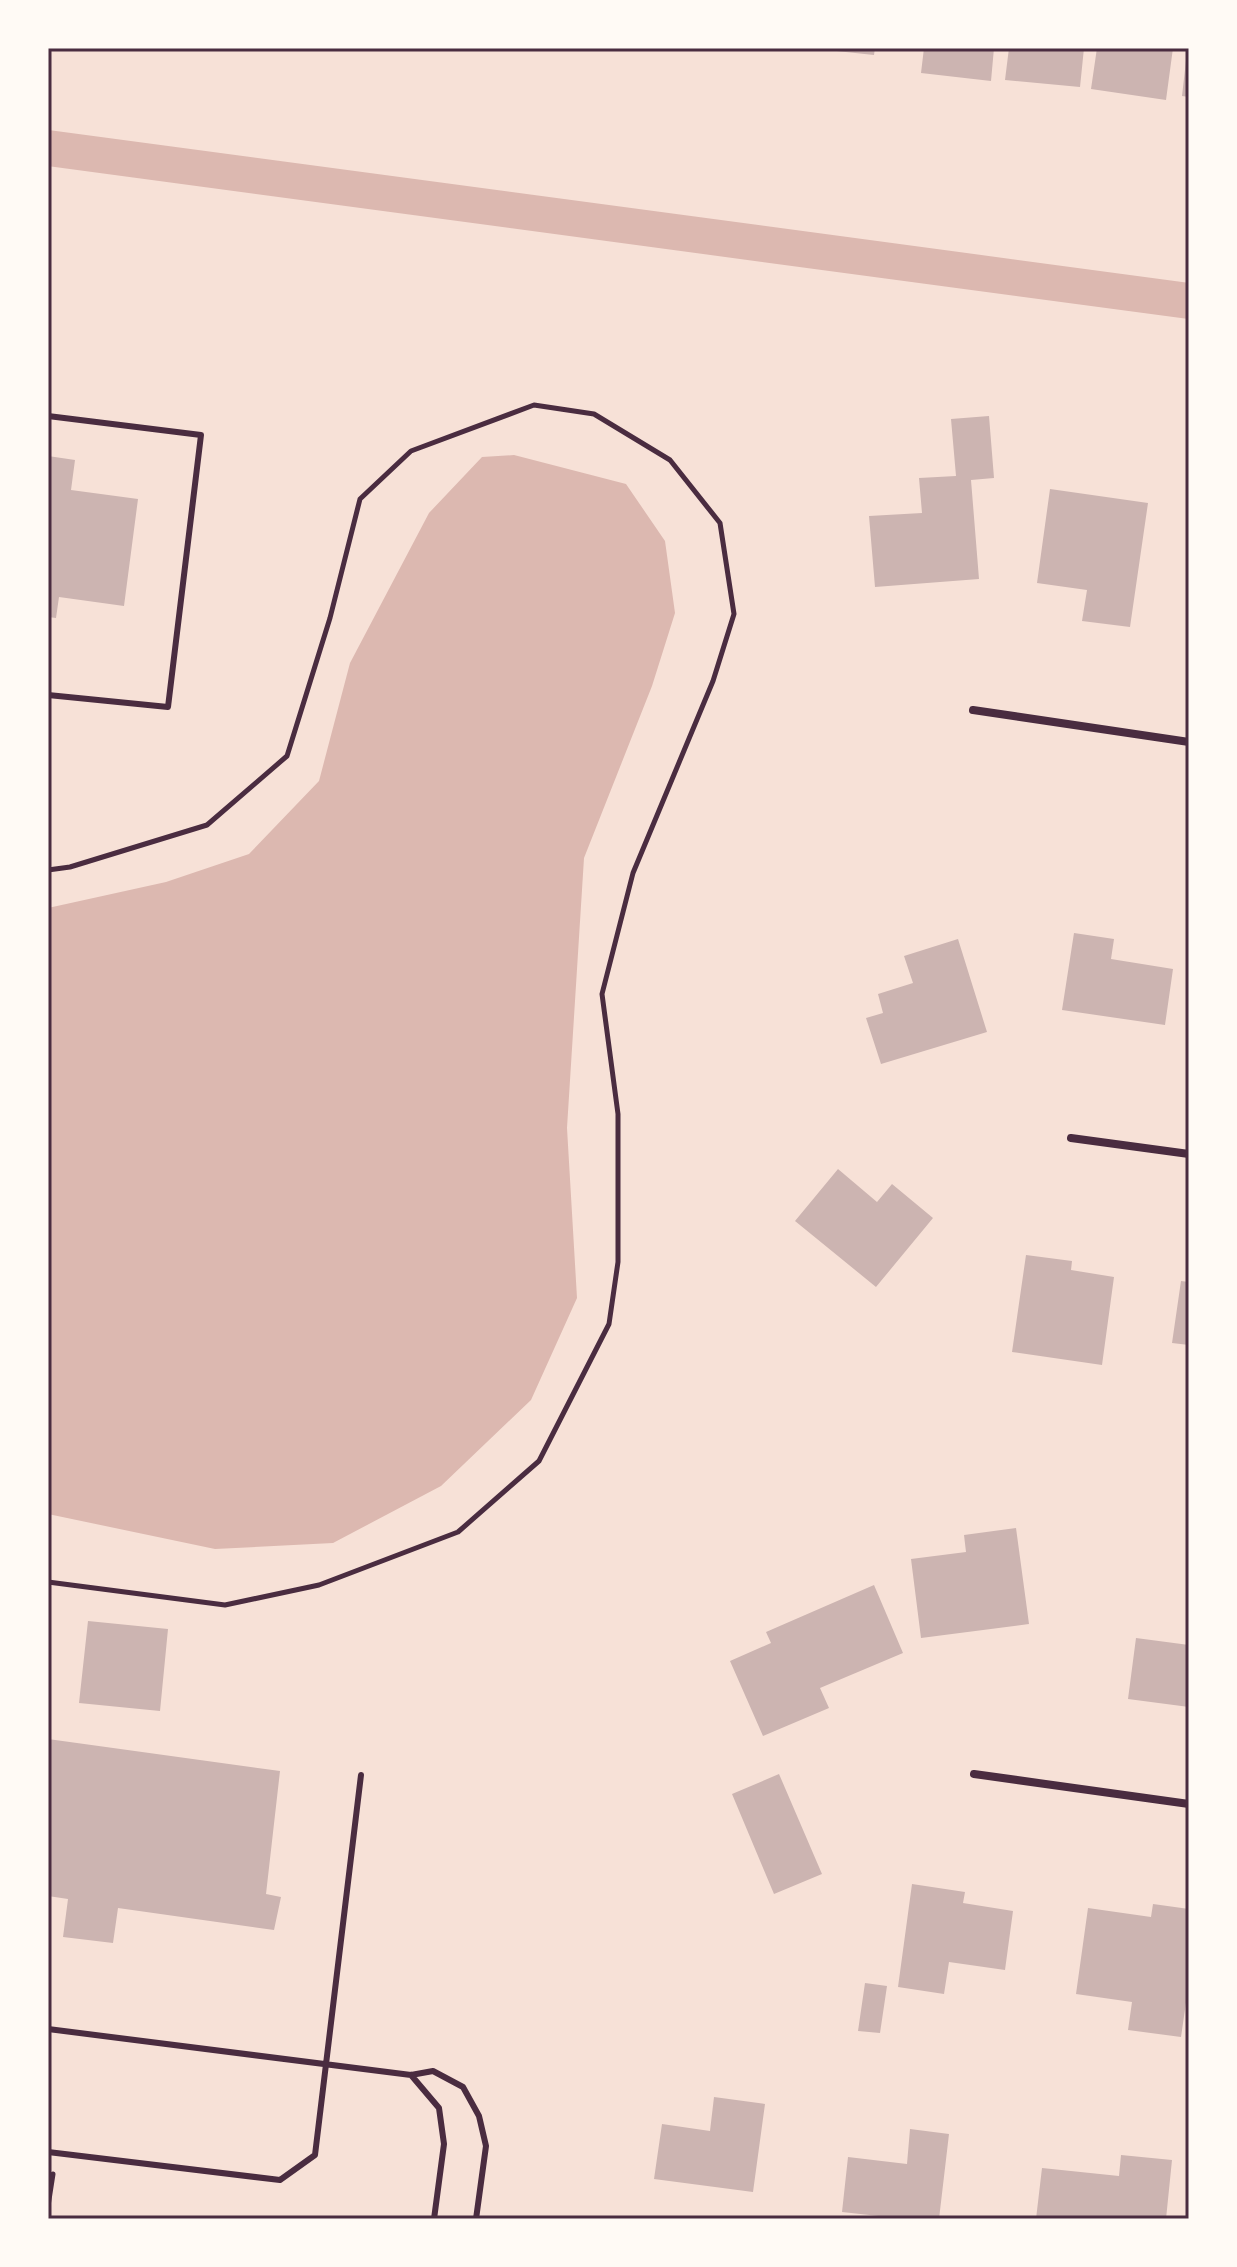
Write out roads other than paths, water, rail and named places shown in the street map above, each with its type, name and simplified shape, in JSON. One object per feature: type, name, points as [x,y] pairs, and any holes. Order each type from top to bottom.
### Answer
[{"type":"street","points":[[973,710],[1189,742]]},
{"type":"street","points":[[1071,1138],[1189,1154]]},
{"type":"street","points":[[974,1774],[1189,1804]]},
{"type":"lane","points":[[48,416],[201,435],[168,707],[48,695]]},
{"type":"lane","points":[[48,2152],[280,2180],[315,2155],[361,1775]]},
{"type":"lane","points":[[48,2029],[411,2075],[433,2071],[463,2087],[479,2116],[486,2146],[476,2219]]},
{"type":"lane","points":[[411,2075],[439,2108],[444,2144],[434,2219]]},
{"type":"waterway","points":[[48,148],[1189,301]]}]
